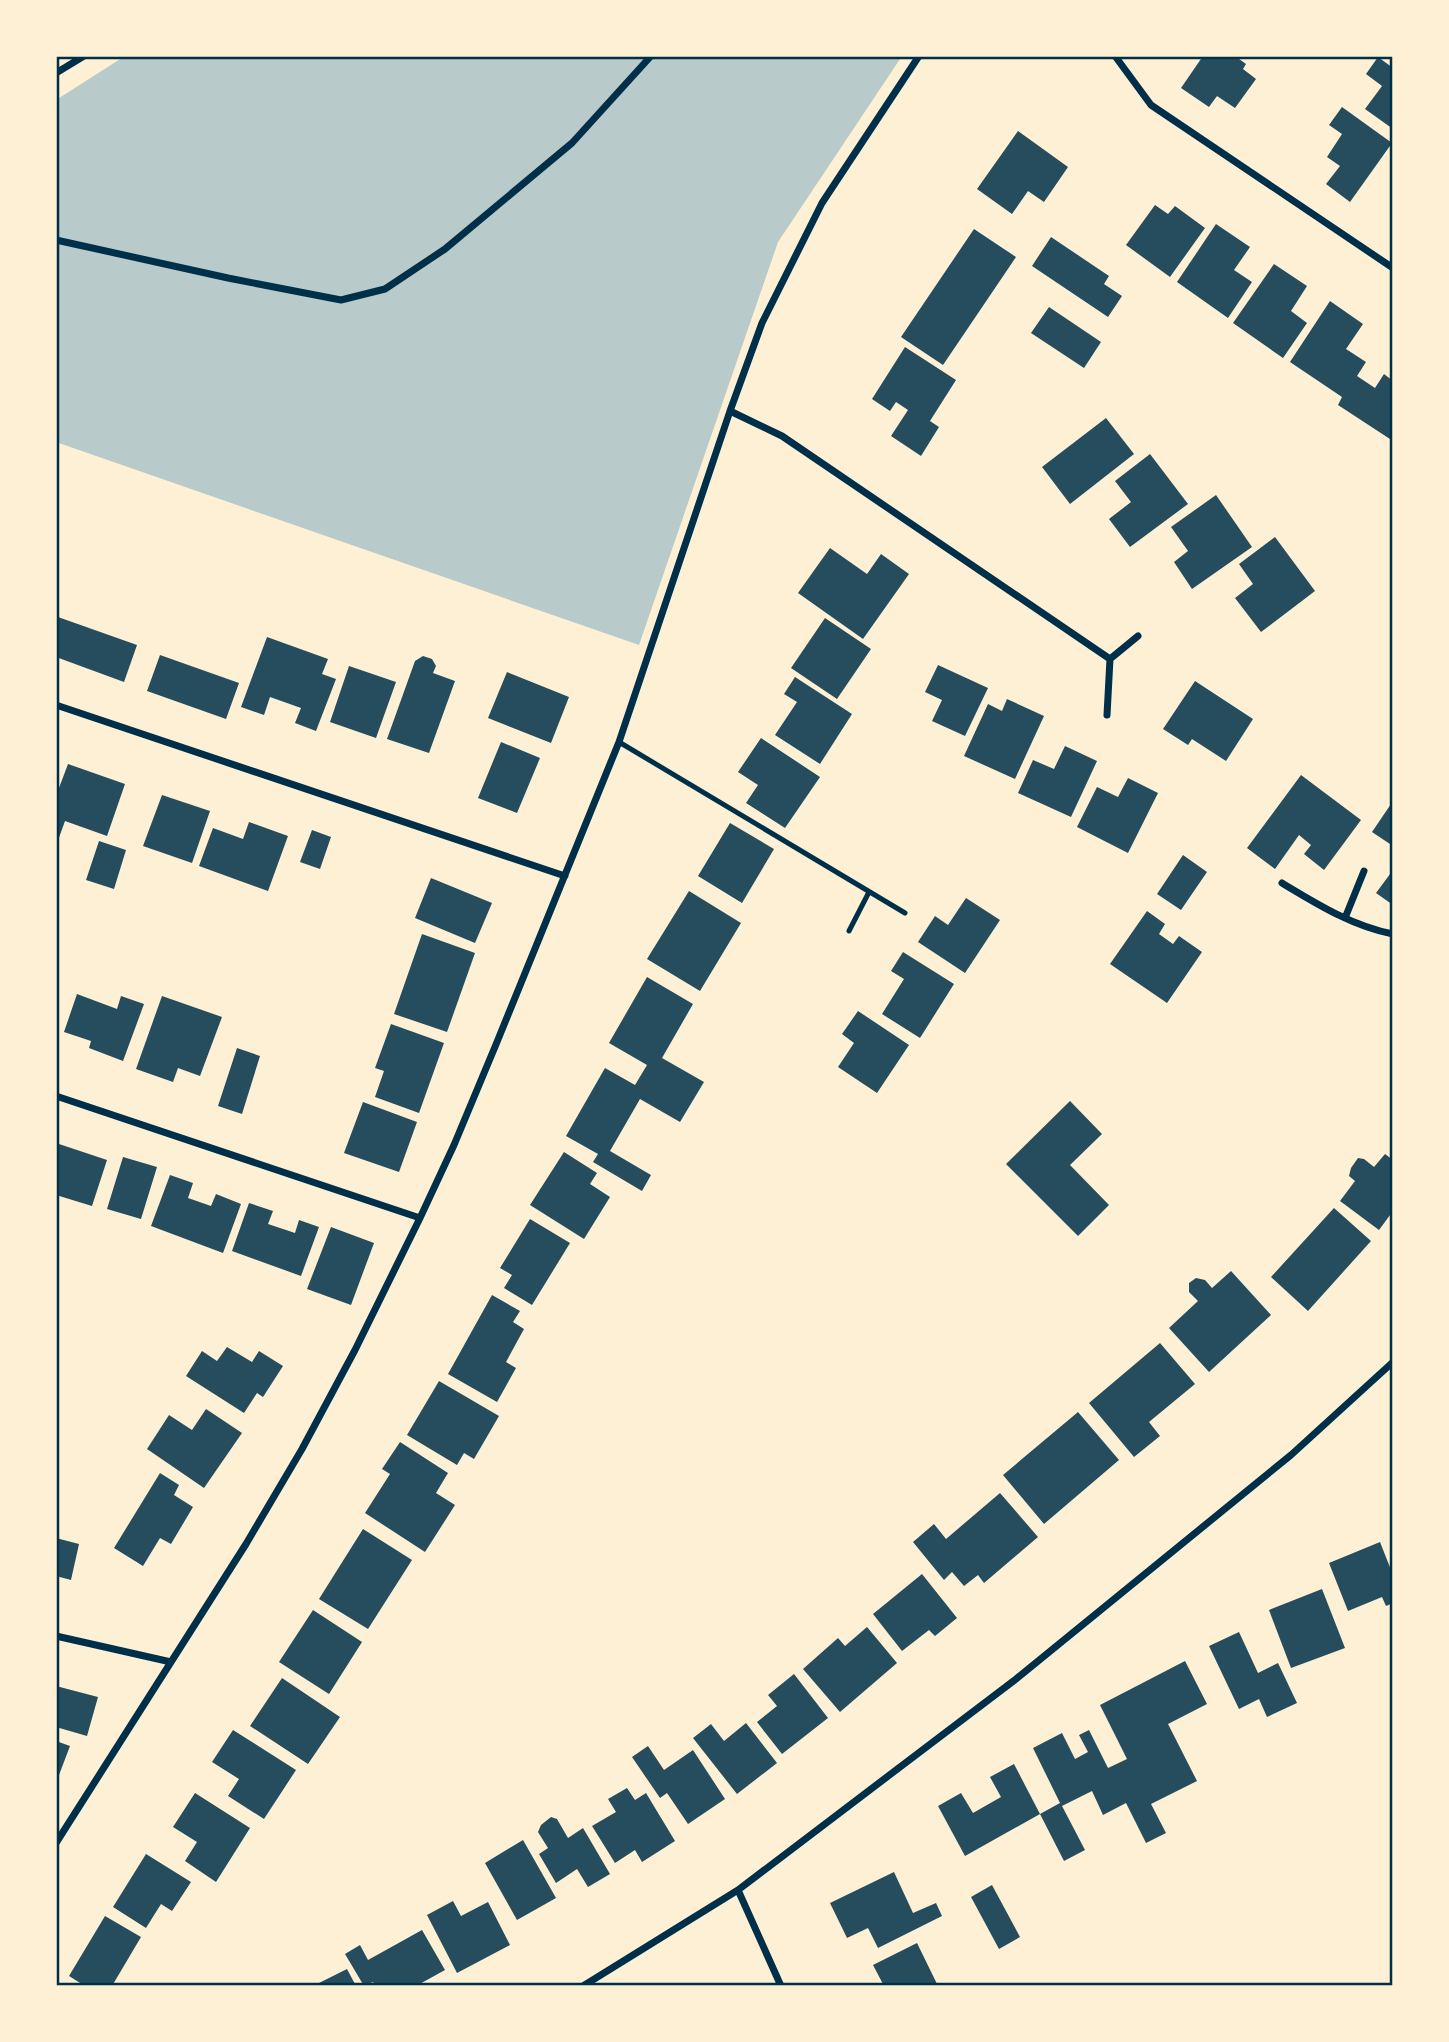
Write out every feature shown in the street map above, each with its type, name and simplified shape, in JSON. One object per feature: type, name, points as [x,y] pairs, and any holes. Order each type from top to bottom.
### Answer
[{"type":"street","points":[[56,73],[84,56]]},
{"type":"street","points":[[56,240],[341,300],[385,289],[445,249],[572,143],[651,56]]},
{"type":"street","points":[[56,1843],[246,1544],[302,1449],[355,1350],[420,1218],[454,1145],[619,743],[762,323],[822,203],[919,56]]},
{"type":"street","points":[[1115,56],[1152,105],[1392,264]]},
{"type":"street","points":[[730,411],[782,436],[1110,659]]},
{"type":"street","points":[[1107,715],[1110,659],[1138,636]]},
{"type":"street","points":[[56,705],[565,877]]},
{"type":"street","points":[[1345,918],[1364,871]]},
{"type":"street","points":[[1282,883],[1327,911],[1378,931],[1393,934]]},
{"type":"street","points":[[56,1096],[420,1218]]},
{"type":"street","points":[[583,1986],[738,1890],[1016,1679],[1291,1455],[1393,1362]]},
{"type":"street","points":[[56,1636],[171,1662]]},
{"type":"street","points":[[738,1890],[781,1986]]},
{"type":"lane","points":[[619,743],[905,913]]},
{"type":"lane","points":[[849,931],[869,892]]},
{"type":"shaded area","points":[[125,56],[902,56],[778,242],[639,645],[56,442],[56,100]]},
{"type":"building","points":[[1203,56],[1235,56],[1246,64],[1243,69],[1256,79],[1235,108],[1217,96],[1209,107],[1181,88]]},
{"type":"building","points":[[1378,57],[1393,68],[1393,129],[1365,109],[1382,86],[1366,74]]},
{"type":"building","points":[[1342,107],[1392,143],[1350,202],[1326,184],[1340,166],[1327,157],[1342,134],[1329,125]]},
{"type":"building","points":[[1018,131],[1068,167],[1044,202],[1028,191],[1012,214],[977,189]]},
{"type":"building","points":[[1155,205],[1168,214],[1175,206],[1205,228],[1170,277],[1126,245]]},
{"type":"building","points":[[1216,224],[1250,247],[1234,270],[1252,282],[1228,318],[1177,282]]},
{"type":"building","points":[[974,229],[1016,257],[943,365],[901,337]]},
{"type":"building","points":[[1051,237],[1109,276],[1104,284],[1122,296],[1108,317],[1032,266]]},
{"type":"building","points":[[1274,264],[1307,286],[1291,311],[1307,323],[1283,358],[1233,323]]},
{"type":"building","points":[[1330,301],[1363,324],[1346,349],[1366,362],[1357,376],[1375,388],[1384,374],[1393,381],[1393,441],[1338,405],[1342,397],[1290,362]]},
{"type":"building","points":[[1049,307],[1101,342],[1084,368],[1031,333]]},
{"type":"building","points":[[905,347],[956,380],[930,421],[939,427],[921,456],[891,436],[908,410],[896,402],[890,411],[872,399]]},
{"type":"building","points":[[1106,418],[1134,454],[1070,504],[1042,467]]},
{"type":"building","points":[[1150,454],[1188,504],[1130,547],[1109,519],[1131,502],[1115,481]]},
{"type":"building","points":[[1216,495],[1252,547],[1192,589],[1174,562],[1188,551],[1171,527]]},
{"type":"building","points":[[1275,537],[1315,591],[1261,632],[1235,598],[1253,584],[1239,564]]},
{"type":"building","points":[[830,548],[867,574],[881,554],[909,574],[863,639],[798,593]]},
{"type":"building","points":[[58,617],[137,645],[124,682],[56,657]]},
{"type":"building","points":[[825,618],[871,649],[837,699],[791,668]]},
{"type":"building","points":[[267,637],[328,659],[322,674],[336,679],[316,731],[295,723],[301,708],[270,697],[264,715],[241,707]]},
{"type":"building","points":[[160,655],[239,683],[226,719],[147,691]]},
{"type":"building","points":[[423,656],[432,659],[436,666],[433,673],[455,681],[429,753],[387,739],[415,661]]},
{"type":"building","points":[[938,665],[988,688],[965,736],[932,721],[942,700],[925,692]]},
{"type":"building","points":[[349,666],[396,682],[376,738],[330,722]]},
{"type":"building","points":[[507,672],[569,697],[551,743],[488,718]]},
{"type":"building","points":[[795,677],[852,714],[820,764],[775,735],[797,702],[784,694]]},
{"type":"building","points":[[1195,681],[1253,719],[1226,761],[1192,739],[1188,745],[1163,729]]},
{"type":"building","points":[[1007,699],[1044,716],[1015,779],[964,756],[988,704],[1002,711]]},
{"type":"building","points":[[761,738],[820,777],[785,828],[746,803],[758,785],[738,772]]},
{"type":"building","points":[[501,742],[540,758],[517,813],[478,798]]},
{"type":"building","points":[[1065,746],[1097,761],[1071,817],[1018,793],[1033,760],[1054,769]]},
{"type":"building","points":[[68,764],[125,784],[107,836],[65,821],[56,846],[56,796]]},
{"type":"building","points":[[1301,775],[1361,820],[1324,870],[1304,854],[1311,845],[1299,835],[1275,869],[1247,848]]},
{"type":"building","points":[[1128,778],[1158,793],[1128,853],[1077,827],[1097,787],[1118,797]]},
{"type":"building","points":[[162,795],[210,811],[192,863],[143,846]]},
{"type":"building","points":[[1393,801],[1393,846],[1372,832]]},
{"type":"building","points":[[249,822],[288,836],[268,891],[199,866],[213,828],[243,839]]},
{"type":"building","points":[[730,823],[774,849],[742,903],[698,876]]},
{"type":"building","points":[[312,830],[331,837],[320,869],[300,862]]},
{"type":"building","points":[[99,841],[126,850],[114,889],[86,880]]},
{"type":"building","points":[[1183,855],[1207,872],[1181,910],[1157,894]]},
{"type":"building","points":[[1393,870],[1393,905],[1376,893]]},
{"type":"building","points":[[431,878],[492,903],[475,943],[415,918]]},
{"type":"building","points":[[689,891],[741,923],[700,991],[647,959]]},
{"type":"building","points":[[966,898],[1000,920],[965,973],[918,942],[935,916],[948,925]]},
{"type":"building","points":[[1147,911],[1165,924],[1159,934],[1173,944],[1179,936],[1202,952],[1167,1003],[1110,964]]},
{"type":"building","points":[[422,934],[475,953],[447,1032],[394,1014]]},
{"type":"building","points":[[903,952],[954,984],[920,1038],[882,1014],[904,979],[891,971]]},
{"type":"building","points":[[647,977],[693,1004],[662,1058],[704,1082],[680,1122],[640,1099],[610,1151],[651,1175],[642,1191],[593,1162],[598,1154],[566,1136],[605,1068],[635,1085],[647,1065],[609,1043]]},
{"type":"building","points":[[77,994],[117,1009],[121,996],[144,1004],[123,1061],[89,1048],[91,1041],[64,1032]]},
{"type":"building","points":[[162,996],[222,1017],[200,1076],[178,1068],[173,1082],[136,1069]]},
{"type":"building","points":[[858,1011],[909,1045],[877,1093],[838,1067],[854,1043],[842,1034]]},
{"type":"building","points":[[391,1024],[444,1043],[419,1113],[375,1097],[384,1071],[375,1068]]},
{"type":"building","points":[[237,1048],[260,1056],[242,1114],[218,1106]]},
{"type":"building","points":[[1070,1101],[1102,1134],[1070,1165],[1109,1205],[1078,1236],[1006,1164]]},
{"type":"building","points":[[363,1102],[417,1122],[399,1172],[344,1153]]},
{"type":"building","points":[[56,1143],[107,1160],[92,1206],[56,1195]]},
{"type":"building","points":[[564,1152],[597,1173],[590,1184],[610,1197],[584,1239],[530,1205]]},
{"type":"building","points":[[1385,1154],[1393,1160],[1393,1211],[1379,1230],[1340,1201],[1355,1181],[1349,1176],[1358,1158],[1374,1167]]},
{"type":"building","points":[[123,1157],[157,1167],[141,1219],[107,1209]]},
{"type":"building","points":[[170,1175],[193,1183],[188,1198],[211,1206],[216,1194],[241,1204],[223,1253],[151,1226]]},
{"type":"building","points":[[249,1203],[273,1211],[268,1224],[295,1233],[299,1220],[319,1227],[301,1276],[232,1251]]},
{"type":"building","points":[[1334,1208],[1371,1241],[1308,1311],[1271,1277]]},
{"type":"building","points":[[530,1219],[570,1243],[532,1305],[504,1288],[512,1275],[500,1268]]},
{"type":"building","points":[[331,1227],[374,1243],[351,1305],[307,1289]]},
{"type":"building","points":[[1231,1271],[1271,1315],[1209,1372],[1169,1328],[1198,1301],[1189,1292],[1189,1283],[1196,1278],[1205,1280],[1212,1288]]},
{"type":"building","points":[[492,1295],[520,1311],[513,1322],[524,1329],[506,1362],[516,1368],[497,1402],[448,1374]]},
{"type":"building","points":[[1160,1343],[1195,1384],[1149,1422],[1160,1436],[1134,1457],[1089,1403]]},
{"type":"building","points":[[227,1347],[252,1362],[259,1351],[283,1366],[263,1397],[257,1393],[244,1413],[186,1376],[202,1351],[217,1361]]},
{"type":"building","points":[[439,1381],[499,1416],[474,1459],[464,1453],[457,1465],[407,1435]]},
{"type":"building","points":[[206,1409],[242,1433],[204,1488],[147,1449],[169,1415],[192,1430]]},
{"type":"building","points":[[1078,1412],[1119,1460],[1044,1524],[1003,1475]]},
{"type":"building","points":[[400,1442],[448,1473],[436,1493],[455,1505],[425,1552],[365,1513],[390,1474],[382,1469]]},
{"type":"building","points":[[160,1473],[179,1485],[174,1495],[193,1507],[171,1544],[160,1538],[143,1566],[114,1548]]},
{"type":"building","points":[[1000,1493],[1038,1537],[984,1583],[978,1575],[964,1586],[952,1572],[944,1580],[913,1542],[934,1524],[946,1539]]},
{"type":"building","points":[[363,1529],[412,1560],[368,1629],[319,1599]]},
{"type":"building","points":[[56,1538],[79,1544],[71,1580],[56,1576]]},
{"type":"building","points":[[1380,1542],[1393,1575],[1393,1603],[1386,1606],[1382,1597],[1348,1611],[1329,1563]]},
{"type":"building","points":[[922,1574],[957,1618],[935,1636],[929,1630],[902,1651],[873,1614]]},
{"type":"building","points":[[1322,1589],[1345,1648],[1291,1668],[1269,1610]]},
{"type":"building","points":[[313,1610],[362,1642],[329,1694],[279,1662]]},
{"type":"building","points":[[867,1627],[897,1663],[840,1712],[803,1669],[838,1638],[845,1646]]},
{"type":"building","points":[[1239,1632],[1258,1673],[1278,1663],[1297,1703],[1267,1717],[1259,1699],[1239,1709],[1209,1646]]},
{"type":"building","points":[[1185,1661],[1207,1704],[1168,1724],[1197,1781],[1151,1804],[1166,1833],[1146,1843],[1126,1803],[1103,1815],[1092,1791],[1062,1806],[1085,1850],[1064,1861],[1040,1814],[1060,1803],[1033,1748],[1062,1733],[1075,1759],[1088,1752],[1079,1735],[1089,1730],[1108,1768],[1127,1759],[1100,1705]]},
{"type":"building","points":[[794,1674],[828,1718],[782,1754],[757,1722],[777,1706],[768,1695]]},
{"type":"building","points":[[282,1678],[340,1717],[308,1764],[250,1726]]},
{"type":"building","points":[[56,1686],[98,1697],[87,1736],[56,1727]]},
{"type":"building","points":[[746,1723],[777,1763],[737,1794],[693,1738],[711,1724],[724,1741]]},
{"type":"building","points":[[233,1730],[296,1770],[264,1819],[228,1796],[239,1779],[212,1762]]},
{"type":"building","points":[[56,1741],[70,1746],[56,1783]]},
{"type":"building","points":[[648,1746],[664,1770],[693,1750],[725,1799],[688,1824],[667,1793],[660,1798],[632,1757]]},
{"type":"building","points":[[1014,1764],[1040,1814],[965,1856],[938,1806],[961,1793],[973,1813],[1001,1797],[990,1777]]},
{"type":"building","points":[[627,1788],[635,1800],[646,1793],[675,1841],[642,1862],[635,1850],[615,1863],[592,1826],[616,1812],[608,1799]]},
{"type":"building","points":[[195,1793],[250,1828],[216,1882],[185,1861],[197,1842],[173,1827]]},
{"type":"building","points":[[551,1817],[557,1819],[568,1838],[583,1828],[610,1874],[588,1887],[577,1869],[556,1883],[539,1854],[548,1848],[538,1832],[541,1825]]},
{"type":"building","points":[[523,1840],[556,1898],[517,1920],[485,1863]]},
{"type":"building","points":[[146,1854],[191,1882],[172,1911],[161,1904],[146,1928],[113,1907]]},
{"type":"building","points":[[894,1872],[913,1913],[936,1903],[942,1916],[878,1948],[868,1928],[847,1938],[830,1903]]},
{"type":"building","points":[[992,1885],[1020,1937],[999,1949],[971,1897]]},
{"type":"building","points":[[453,1901],[461,1916],[488,1902],[510,1945],[457,1973],[427,1915]]},
{"type":"building","points":[[105,1916],[141,1937],[112,1986],[85,1986],[69,1976]]},
{"type":"building","points":[[422,1930],[445,1970],[416,1986],[375,1986],[373,1982],[364,1986],[345,1954],[360,1945],[368,1960]]},
{"type":"building","points":[[917,1943],[938,1986],[884,1986],[873,1965]]},
{"type":"building","points":[[347,1969],[356,1986],[313,1986]]}]
